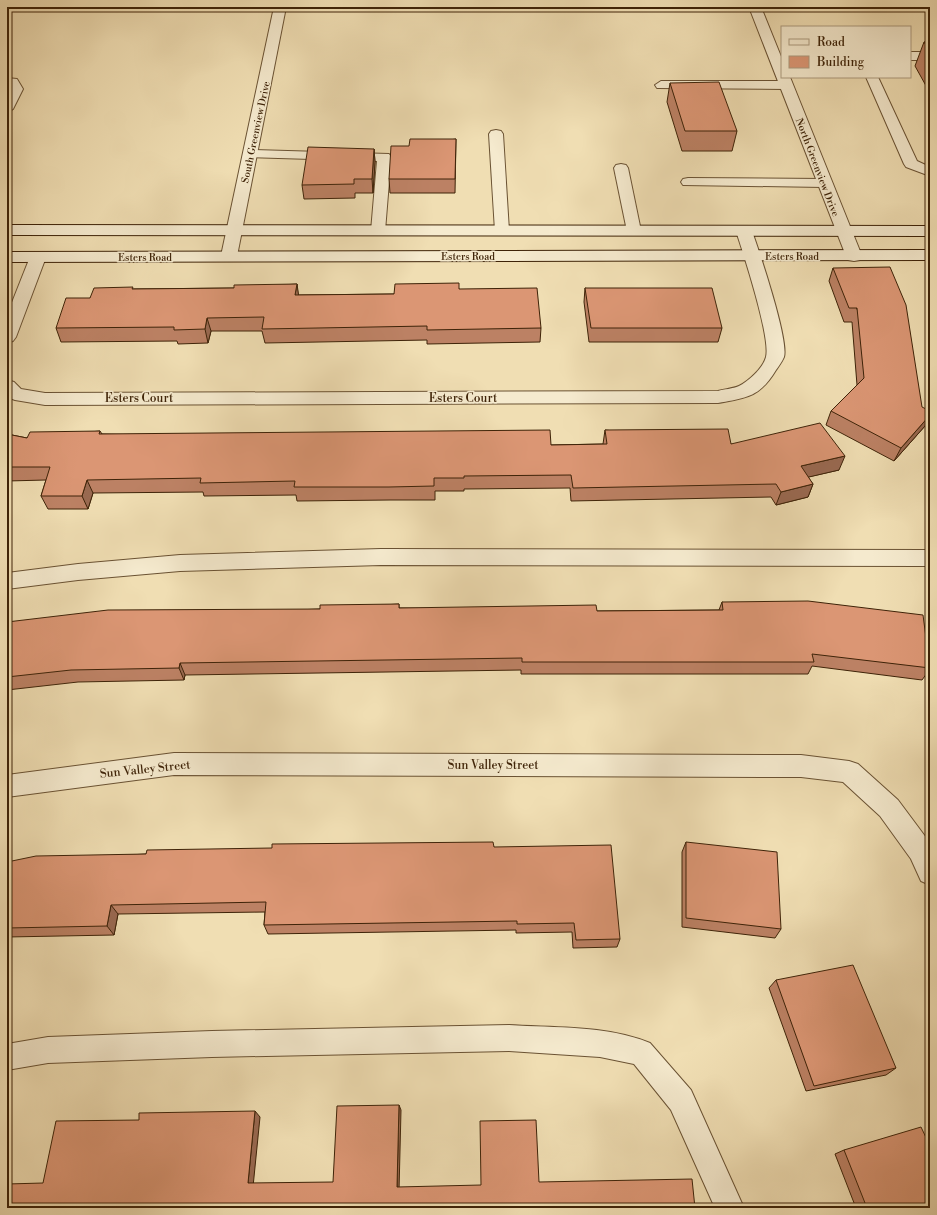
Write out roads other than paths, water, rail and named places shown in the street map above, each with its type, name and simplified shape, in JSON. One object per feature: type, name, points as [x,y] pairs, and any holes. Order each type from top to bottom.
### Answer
[{"type":"street","name":"South Greenview Drive","points":[[229,256],[280,7]]},
{"type":"street","name":"North Greenview Drive","points":[[755,7],[779,59],[781,69]]},
{"type":"street","name":"North Greenview Drive","points":[[783,79],[843,232],[854,256]]},
{"type":"street","points":[[7,230],[930,231]]},
{"type":"street","name":"Esters Court","points":[[7,386],[15,394],[45,399],[718,397],[744,392],[762,378],[775,357],[772,333],[753,256],[744,231]]},
{"type":"street","name":"Esters Road","points":[[7,257],[930,255]]},
{"type":"street","points":[[7,337],[38,257]]},
{"type":"street","name":"Sun Valley Street","points":[[7,786],[174,764],[801,766],[849,772],[889,808],[920,850],[930,872]]},
{"type":"lane","points":[[911,56],[930,56]]},
{"type":"lane","points":[[872,78],[911,164],[930,172]]},
{"type":"lane","points":[[661,85],[783,79]]},
{"type":"lane","points":[[7,82],[13,82],[17,89],[7,109]]},
{"type":"lane","points":[[496,134],[502,231]]},
{"type":"lane","points":[[250,154],[384,157],[378,231]]},
{"type":"lane","points":[[621,168],[634,231]]},
{"type":"lane","points":[[688,182],[824,183]]},
{"type":"lane","points":[[7,581],[78,572],[180,563],[381,557],[930,558]]},
{"type":"lane","points":[[7,1057],[56,1049],[212,1044],[509,1038],[600,1044],[641,1052],[681,1100],[730,1208]]}]
